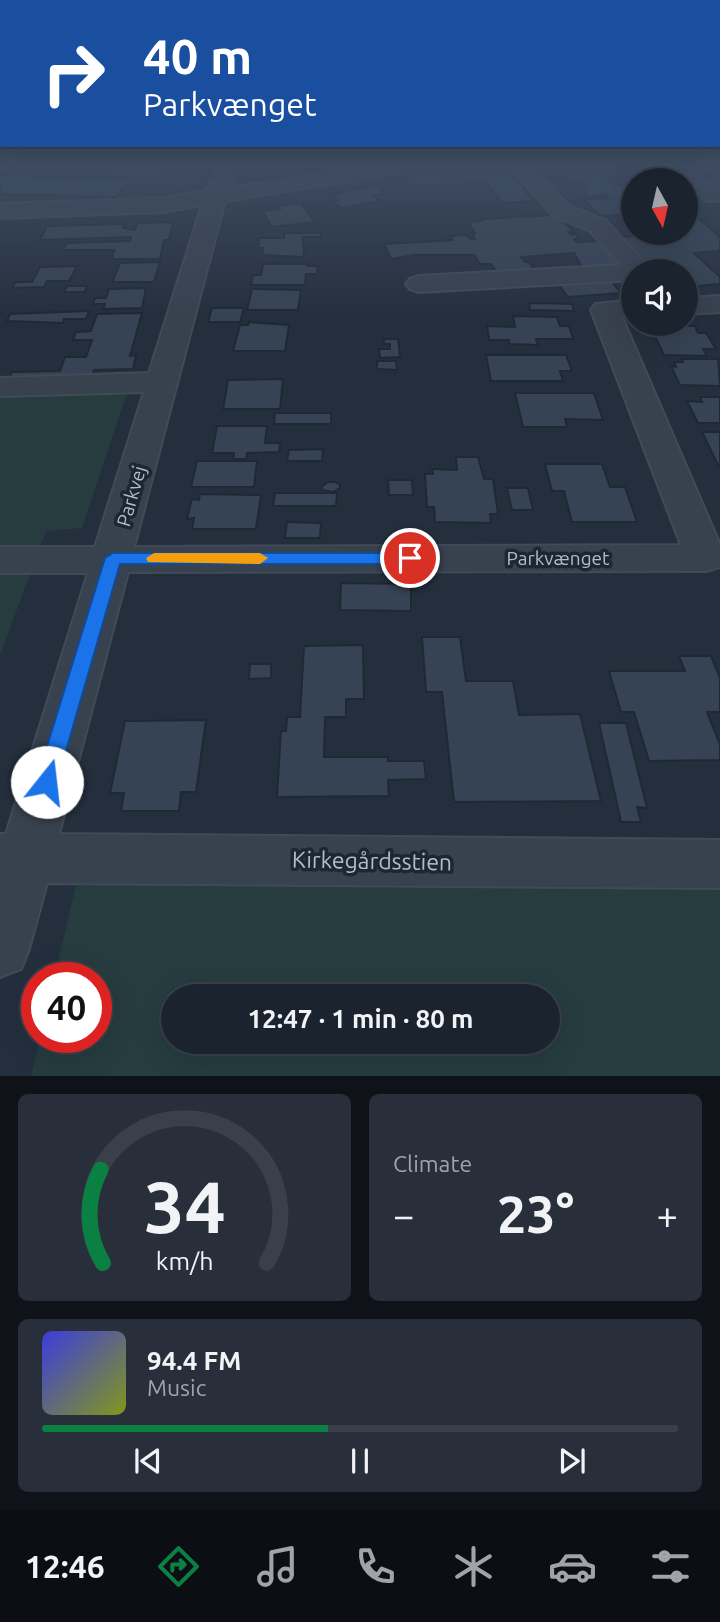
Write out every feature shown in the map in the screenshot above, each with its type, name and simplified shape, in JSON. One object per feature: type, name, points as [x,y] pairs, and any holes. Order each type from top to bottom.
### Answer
[{"type":"street","name":"Parkvej","points":[[0,949],[12,857],[113,558],[212,215]]},
{"type":"street","points":[[572,215],[597,225],[629,259]]},
{"type":"street","points":[[419,284],[621,273]]},
{"type":"street","points":[[698,305],[720,304]]},
{"type":"street","name":"Parkvænget","points":[[113,558],[706,558],[605,310],[621,309]]},
{"type":"street","points":[[0,387],[163,382]]},
{"type":"street","points":[[0,560],[113,558]]},
{"type":"street","name":"Kirkegårdsstien","points":[[12,857],[720,864]]},
{"type":"green space","points":[[132,379],[82,528],[46,531],[0,655],[0,382]]},
{"type":"green space","points":[[77,881],[720,888],[720,1076],[31,1076],[36,1053],[112,1053],[112,962],[58,962]]},
{"type":"building","points":[[265,215],[310,215],[315,222],[272,227]]},
{"type":"building","points":[[557,215],[574,232],[568,232],[579,238],[574,239],[577,242],[597,241],[606,245],[621,269],[585,272],[574,253],[521,257],[525,262],[529,262],[536,272],[498,274],[491,264],[480,264],[474,255],[415,255],[391,259],[384,244],[453,240],[450,236],[467,235],[470,239],[475,239],[472,233],[475,233],[468,222],[481,221],[479,219]]},
{"type":"building","points":[[698,218],[720,237],[720,251],[694,253],[720,277],[720,284],[698,286],[698,259],[641,259],[628,245],[698,245]]},
{"type":"building","points":[[173,222],[169,240],[164,240],[160,259],[112,259],[114,250],[63,250],[66,243],[130,241],[131,237],[40,240],[47,226],[124,224],[123,228],[135,230],[137,223]]},
{"type":"building","points":[[284,233],[321,233],[321,237],[303,237],[304,257],[262,255],[263,248],[258,248],[259,238],[284,238]]},
{"type":"building","points":[[160,262],[154,282],[112,282],[120,263]]},
{"type":"building","points":[[263,264],[318,266],[317,274],[306,274],[305,285],[251,285],[253,275],[261,275]]},
{"type":"building","points":[[77,266],[69,281],[47,281],[44,287],[12,288],[16,282],[32,282],[40,267]]},
{"type":"building","points":[[608,277],[621,293],[568,297],[556,281]]},
{"type":"building","points":[[67,286],[87,286],[85,292],[64,292]]},
{"type":"building","points":[[146,288],[142,308],[103,309],[105,304],[93,304],[95,298],[106,298],[109,289]]},
{"type":"building","points":[[252,289],[301,290],[298,310],[247,310]]},
{"type":"building","points":[[529,303],[572,304],[574,311],[530,310]]},
{"type":"building","points":[[212,308],[244,308],[240,322],[208,322]]},
{"type":"building","points":[[89,311],[86,319],[64,319],[63,323],[7,321],[10,314]]},
{"type":"building","points":[[142,313],[130,356],[136,355],[133,369],[94,370],[91,380],[7,382],[12,372],[60,371],[65,357],[86,357],[92,340],[73,340],[76,332],[91,331],[97,314]]},
{"type":"building","points":[[513,316],[557,317],[560,326],[569,326],[573,339],[536,339],[538,345],[489,340],[487,326],[515,327]]},
{"type":"building","points":[[249,322],[289,325],[285,351],[233,351],[240,325],[248,325]]},
{"type":"building","points":[[698,333],[706,333],[716,349],[703,349],[707,356],[664,355],[655,336],[698,336]]},
{"type":"building","points":[[384,339],[398,339],[400,357],[380,358],[379,349],[390,349],[390,344],[384,344]]},
{"type":"building","points":[[486,355],[566,355],[572,371],[560,371],[563,381],[491,381]]},
{"type":"building","points":[[682,359],[718,359],[720,386],[680,385],[671,366],[676,367],[674,362],[683,362]]},
{"type":"building","points":[[377,361],[396,361],[397,370],[377,369]]},
{"type":"building","points":[[283,379],[280,409],[223,409],[228,380]]},
{"type":"building","points":[[515,393],[594,393],[603,420],[565,419],[567,427],[523,427]]},
{"type":"building","points":[[700,397],[720,397],[720,423],[698,423],[687,401],[702,402]]},
{"type":"building","points":[[275,413],[331,413],[331,424],[274,424]]},
{"type":"building","points":[[217,426],[267,426],[265,443],[280,443],[279,452],[247,453],[246,459],[233,459],[234,453],[212,453]]},
{"type":"building","points":[[702,432],[720,432],[720,467],[719,467]]},
{"type":"building","points":[[323,449],[322,461],[287,461],[289,450]]},
{"type":"building","points":[[456,457],[478,457],[484,479],[493,479],[498,514],[490,514],[491,523],[435,522],[434,507],[427,507],[425,474],[433,474],[432,469],[457,470]]},
{"type":"building","points":[[197,461],[257,461],[254,487],[191,487]]},
{"type":"building","points":[[545,464],[602,464],[610,487],[625,487],[637,522],[572,522],[564,491],[552,491]]},
{"type":"building","points":[[388,480],[412,480],[413,495],[389,495]]},
{"type":"building","points":[[335,482],[340,488],[333,492],[322,490],[322,486]]},
{"type":"building","points":[[507,488],[528,488],[533,510],[512,510]]},
{"type":"building","points":[[275,493],[337,493],[336,506],[273,506]]},
{"type":"building","points":[[200,494],[261,495],[256,529],[192,529],[194,518],[187,519],[192,499],[199,500]]},
{"type":"building","points":[[287,522],[321,523],[320,538],[285,538]]},
{"type":"building","points":[[341,583],[411,584],[411,611],[340,610]]},
{"type":"building","points":[[422,637],[460,637],[466,681],[513,681],[519,715],[580,714],[601,801],[454,802],[442,692],[426,692]]},
{"type":"building","points":[[363,645],[364,699],[346,699],[346,717],[325,717],[324,757],[388,757],[388,761],[424,761],[426,779],[388,780],[389,796],[277,797],[281,731],[286,731],[287,717],[300,717],[304,646]]},
{"type":"building","points":[[679,656],[711,656],[720,678],[720,712],[707,712],[720,745],[720,760],[649,761],[634,712],[621,712],[609,671],[685,671]]},
{"type":"building","points":[[250,664],[271,664],[271,678],[249,679]]},
{"type":"building","points":[[206,720],[196,792],[181,792],[179,811],[121,811],[124,793],[110,793],[125,721]]},
{"type":"building","points":[[599,723],[626,723],[647,808],[637,807],[641,822],[621,822]]},
{"type":"slow traffic","points":[[154,558],[260,558]]},
{"type":"route","points":[[47,782],[113,558],[410,558]]}]
